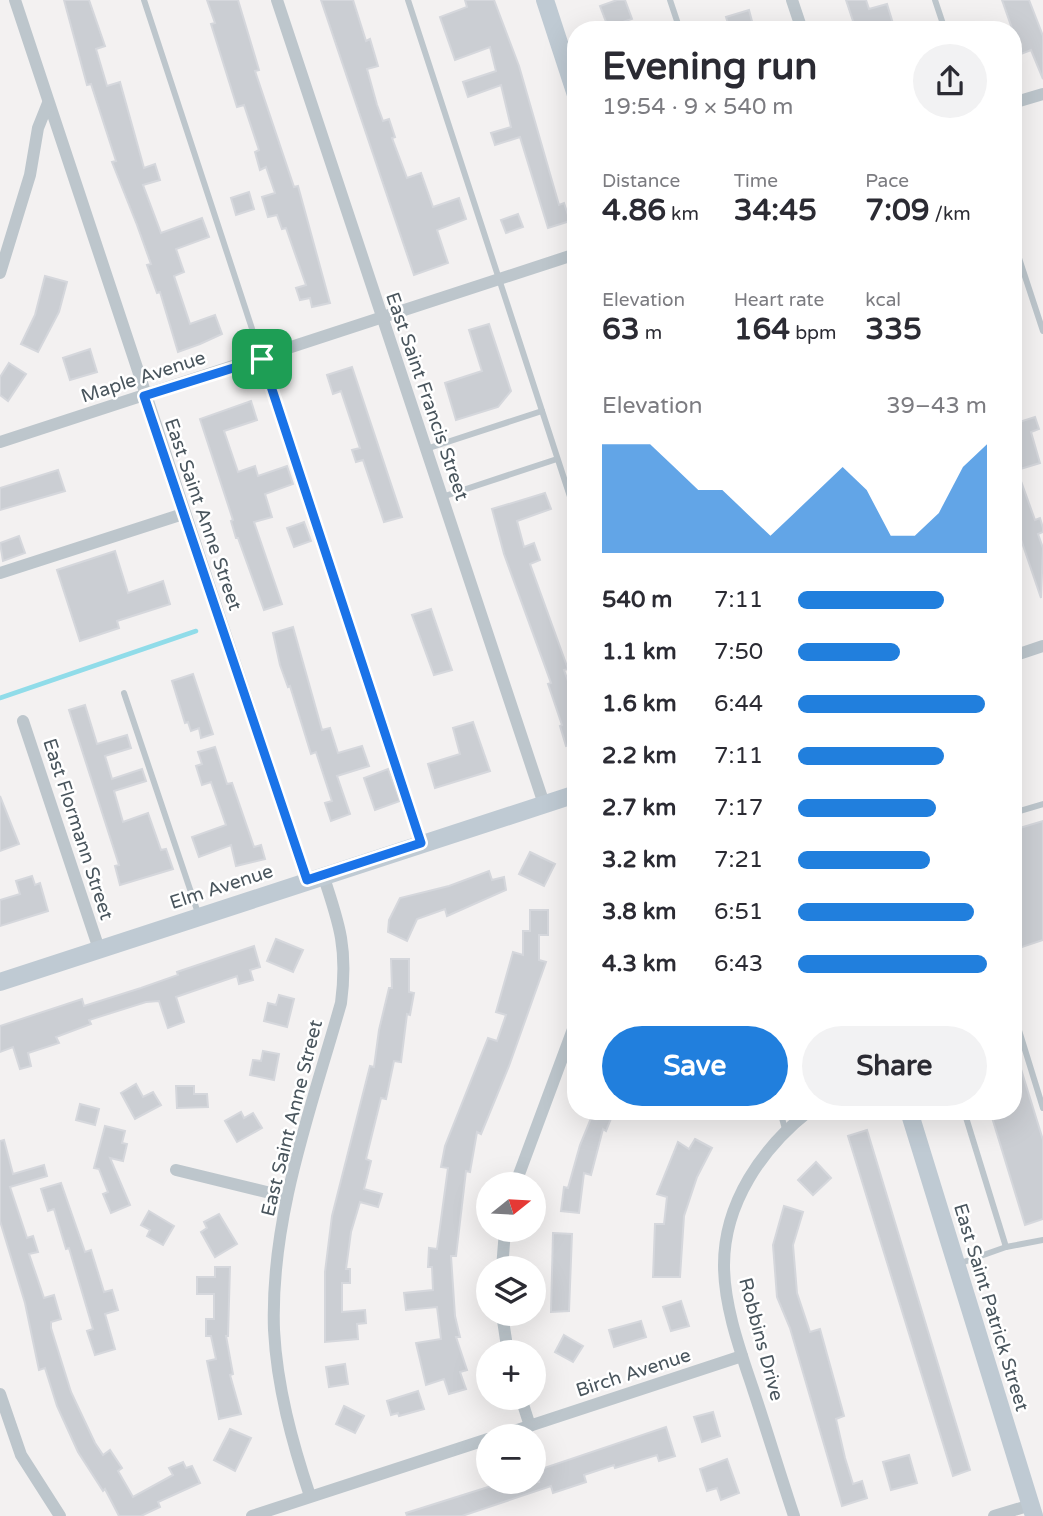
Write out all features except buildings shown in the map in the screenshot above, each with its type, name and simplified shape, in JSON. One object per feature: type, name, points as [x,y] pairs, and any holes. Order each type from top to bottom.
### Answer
[{"type":"street","name":"East Saint Anne Street","points":[[15,0],[183,514],[315,878],[345,946],[341,1003],[287,1197],[276,1273],[274,1332],[286,1411],[310,1496]]},
{"type":"street","name":"East Saint Francis Street","points":[[277,0],[544,804]]},
{"type":"street","points":[[545,0],[567,67]]},
{"type":"street","points":[[792,0],[799,21]]},
{"type":"street","points":[[1022,100],[1043,94]]},
{"type":"street","points":[[0,273],[30,175],[38,128],[48,103]]},
{"type":"street","name":"Maple Avenue","points":[[0,442],[262,359],[567,257]]},
{"type":"street","points":[[0,573],[183,514]]},
{"type":"street","points":[[1022,653],[1043,646]]},
{"type":"street","name":"East Flormann Street","points":[[23,721],[99,949]]},
{"type":"street","name":"Elm Avenue","points":[[0,982],[421,843],[544,804],[567,801]]},
{"type":"street","points":[[520,1172],[567,1045]]},
{"type":"street","name":"Robbins Drive","points":[[794,1516],[742,1356],[726,1292],[724,1262],[732,1220],[744,1185],[760,1158],[785,1129],[797,1120]]},
{"type":"street","name":"East Saint Patrick Street","points":[[912,1120],[1033,1510]]},
{"type":"street","points":[[176,1170],[287,1197]]},
{"type":"street","name":"Birch Avenue","points":[[536,1424],[742,1356]]},
{"type":"street","points":[[0,1394],[21,1455],[60,1516]]},
{"type":"street","points":[[252,1516],[476,1443]]},
{"type":"street","points":[[994,1516],[1033,1510]]},
{"type":"lane","points":[[144,0],[421,843]]},
{"type":"lane","points":[[408,0],[567,488]]},
{"type":"lane","points":[[670,0],[677,21]]},
{"type":"lane","points":[[935,0],[942,21]]},
{"type":"lane","points":[[1022,267],[1043,331]]},
{"type":"lane","points":[[426,449],[542,411]]},
{"type":"lane","points":[[442,497],[557,459]]},
{"type":"lane","points":[[124,693],[199,916]]},
{"type":"lane","points":[[1022,810],[1043,804]]},
{"type":"lane","points":[[1022,1039],[1043,1108]]},
{"type":"lane","points":[[782,1120],[785,1129]]},
{"type":"lane","points":[[967,1120],[1006,1247]]},
{"type":"lane","points":[[956,1265],[1006,1247],[1043,1240]]},
{"type":"waterway","points":[[0,698],[196,631]]},
{"type":"route","points":[[262,359],[421,843],[307,880],[144,396],[262,359]]}]
